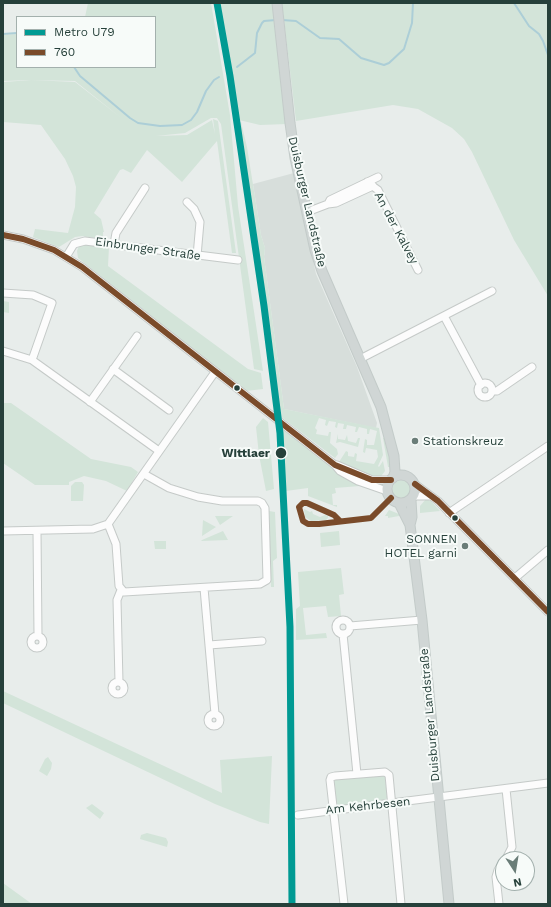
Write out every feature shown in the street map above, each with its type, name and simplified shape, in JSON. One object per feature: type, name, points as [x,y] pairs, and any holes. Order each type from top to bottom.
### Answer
[{"type":"main road","name":"Duisburger Landstraße","points":[[276,3],[290,124],[307,212],[322,271],[381,407],[394,456],[395,472],[387,488],[388,493],[393,500],[399,503],[410,525],[422,620],[448,904]]},
{"type":"main road","name":"Duisburger Landstraße","points":[[394,456],[406,476],[415,484],[412,498],[412,517],[410,525]]},
{"type":"main road","points":[[392,479],[400,475],[406,476]]},
{"type":"main road","points":[[399,503],[412,498]]},
{"type":"street","name":"An der Kalvey","points":[[307,212],[328,204],[330,200],[370,184],[378,177]]},
{"type":"street","name":"An der Kalvey","points":[[370,184],[378,190],[418,270]]},
{"type":"street","points":[[114,244],[116,233],[145,188]]},
{"type":"street","points":[[187,202],[194,209],[200,222],[197,256]]},
{"type":"street","points":[[3,235],[23,239],[66,257],[140,312],[335,465],[340,471],[358,481],[382,489],[388,493]]},
{"type":"street","name":"Einbrunger Straße","points":[[66,257],[74,244],[80,241],[238,260]]},
{"type":"street","points":[[360,359],[492,291]]},
{"type":"street","points":[[3,293],[32,295],[52,303],[32,360]]},
{"type":"street","points":[[444,316],[481,385]]},
{"type":"street","points":[[90,402],[137,336]]},
{"type":"street","points":[[3,351],[32,360],[159,451]]},
{"type":"street","points":[[492,391],[497,391],[532,367]]},
{"type":"street","points":[[113,369],[170,410]]},
{"type":"street","points":[[3,531],[92,529],[108,524],[215,372]]},
{"type":"street","points":[[485,383],[490,385],[492,391],[489,397],[482,397],[478,391],[481,385],[485,383]]},
{"type":"street","points":[[449,513],[548,446]]},
{"type":"street","points":[[335,465],[372,480],[392,479]]},
{"type":"street","points":[[121,590],[128,592],[204,588],[260,584],[267,580],[264,506],[258,501],[222,501],[198,497],[169,488],[144,474]]},
{"type":"street","points":[[415,484],[431,496],[449,513],[548,612]]},
{"type":"street","points":[[412,498],[420,495],[431,496]]},
{"type":"street","points":[[108,524],[114,536],[121,590],[118,600],[119,682]]},
{"type":"street","points":[[37,530],[38,636]]},
{"type":"street","points":[[515,578],[548,550]]},
{"type":"street","points":[[204,588],[215,714]]},
{"type":"street","points":[[343,634],[337,630],[336,626],[338,622],[345,620],[350,626]]},
{"type":"street","points":[[350,626],[422,620]]},
{"type":"street","points":[[343,634],[347,632],[350,626]]},
{"type":"street","points":[[343,634],[357,774]]},
{"type":"street","points":[[209,645],[262,641]]},
{"type":"street","points":[[344,904],[330,786],[331,777],[387,773],[392,804],[401,904]]},
{"type":"street","name":"Am Kehrbesen","points":[[298,815],[548,783]]},
{"type":"street","points":[[506,789],[512,847],[510,851]]},
{"type":"street","points":[[498,891],[499,904]]},
{"type":"shaded area","points":[[294,173],[316,274],[357,367],[377,423],[376,428],[284,409],[264,257],[265,248],[261,235],[253,184]]},
{"type":"green space","points":[[88,3],[211,3],[230,115],[238,206],[263,371],[254,369],[221,124],[217,118],[211,118],[185,133],[156,136],[187,135],[212,120],[215,134],[213,119],[218,121],[236,253],[232,253],[217,141],[182,182],[147,150],[131,173],[123,169],[120,170],[94,213],[101,219],[104,232],[103,239],[82,236],[75,237],[59,247],[33,237],[35,229],[68,233],[75,207],[76,187],[73,176],[65,159],[41,125],[3,122],[4,82],[31,80],[3,81],[3,35],[16,34],[16,68],[156,68],[156,16],[85,16]],"holes":[[[31,80],[75,81],[120,117],[75,82]]]},
{"type":"green space","points":[[220,3],[274,3],[287,124],[260,125],[239,120]]},
{"type":"green space","points":[[282,3],[548,3],[548,296],[514,240],[472,152],[464,139],[452,128],[418,109],[393,105],[296,121]]},
{"type":"green space","points":[[241,122],[247,147],[261,235],[265,248],[264,257],[284,409],[379,428],[383,455],[378,466],[379,467],[383,461],[385,471],[379,479],[367,476],[364,472],[339,462],[346,451],[348,452],[348,456],[354,457],[355,453],[357,454],[356,461],[374,464],[378,457],[377,450],[366,448],[365,453],[363,452],[365,439],[367,440],[367,445],[374,445],[377,431],[370,429],[369,434],[367,434],[367,429],[359,427],[357,432],[355,432],[356,427],[347,425],[346,429],[343,429],[344,424],[338,423],[337,428],[335,427],[336,422],[329,421],[327,426],[325,425],[326,420],[319,418],[315,428],[317,430],[316,434],[328,436],[329,432],[331,432],[330,443],[337,449],[338,454],[335,458],[280,416],[261,268],[239,123]]},
{"type":"green space","points":[[86,244],[109,247],[108,266],[248,369],[261,373],[263,389],[246,391],[78,258],[77,251],[79,246]]},
{"type":"green space","points":[[3,301],[9,302],[9,313],[3,312]]},
{"type":"green space","points":[[3,403],[11,403],[91,459],[131,467],[138,472],[127,491],[106,481],[84,476],[69,482],[69,485],[35,485],[3,463]]},
{"type":"green space","points":[[263,418],[268,422],[274,489],[266,491],[259,455],[256,427]]},
{"type":"green space","points":[[281,428],[322,460],[360,484],[360,486],[335,488],[336,493],[332,494],[333,505],[337,505],[337,507],[308,496],[308,488],[286,491]]},
{"type":"green space","points":[[338,434],[338,439],[345,440],[347,435],[348,441],[356,443],[358,438],[360,438],[358,447],[340,442],[336,443]]},
{"type":"green space","points":[[385,437],[392,467],[388,467],[383,438]]},
{"type":"green space","points":[[402,480],[409,483],[412,490],[409,497],[402,500],[395,497],[392,490],[395,483]]},
{"type":"green space","points":[[75,482],[82,482],[84,485],[83,501],[71,501],[71,486]]},
{"type":"green space","points":[[426,499],[431,501],[440,511],[420,513],[420,506]]},
{"type":"green space","points":[[304,509],[310,512],[312,511],[313,514],[320,517],[325,515],[328,516],[328,518],[326,520],[311,521],[305,517]]},
{"type":"green space","points":[[389,510],[399,514],[399,516],[388,518],[388,516],[385,516]]},
{"type":"green space","points":[[269,511],[275,512],[277,558],[273,561],[274,587],[271,587]]},
{"type":"green space","points":[[215,516],[233,516],[220,525]]},
{"type":"green space","points":[[203,520],[216,527],[202,536]]},
{"type":"green space","points":[[223,531],[228,540],[201,541],[202,540]]},
{"type":"green space","points":[[339,531],[340,545],[321,547],[320,533]]},
{"type":"green space","points":[[154,541],[166,541],[166,549],[155,549]]},
{"type":"green space","points":[[341,568],[344,594],[339,595],[341,616],[328,617],[326,606],[303,608],[306,635],[326,633],[327,638],[296,640],[296,609],[300,606],[298,572]]},
{"type":"green space","points":[[3,691],[222,793],[220,760],[272,756],[269,824],[260,822],[215,804],[3,703]]},
{"type":"green space","points":[[48,757],[52,763],[51,769],[47,776],[39,771],[45,759]]},
{"type":"green space","points":[[382,775],[385,777],[387,798],[385,801],[336,806],[333,780]]},
{"type":"green space","points":[[92,804],[104,813],[100,819],[86,808]]},
{"type":"green space","points":[[147,833],[166,838],[168,842],[167,847],[140,839],[141,835]]},
{"type":"green space","points":[[3,883],[32,904],[3,904]]},
{"type":"waterway","points":[[282,20],[296,21],[320,38],[339,39],[361,58],[384,65],[389,63],[404,49],[412,23],[413,3]]},
{"type":"waterway","points":[[514,3],[529,26],[539,34],[548,55]]},
{"type":"waterway","points":[[237,67],[255,53],[257,33],[262,23],[264,21],[276,20]]},
{"type":"waterway","points":[[3,34],[16,33]]},
{"type":"waterway","points":[[75,68],[80,76],[130,118],[138,123],[160,126],[182,125],[191,120],[197,112],[206,91],[214,80],[219,77]]},
{"type":"metro line","name":"U79","points":[[217,3],[230,76],[264,306],[280,433],[290,627],[292,904]]},
{"type":"transit line","name":"760","points":[[3,235],[23,239],[54,250],[82,267],[335,465],[372,480],[391,480]]},
{"type":"transit line","name":"760","points":[[415,484],[438,501],[548,612]]},
{"type":"transit line","name":"760","points":[[340,521],[334,515],[307,503],[303,503],[299,507],[303,521],[308,524],[319,524],[371,518],[391,498]]},
{"type":"place","name":"Stationskreuz","points":[[415,441]]},
{"type":"place","name":"Wittlaer","points":[[281,453]]},
{"type":"place","name":"SONNEN HOTEL garni","points":[[465,546]]}]
